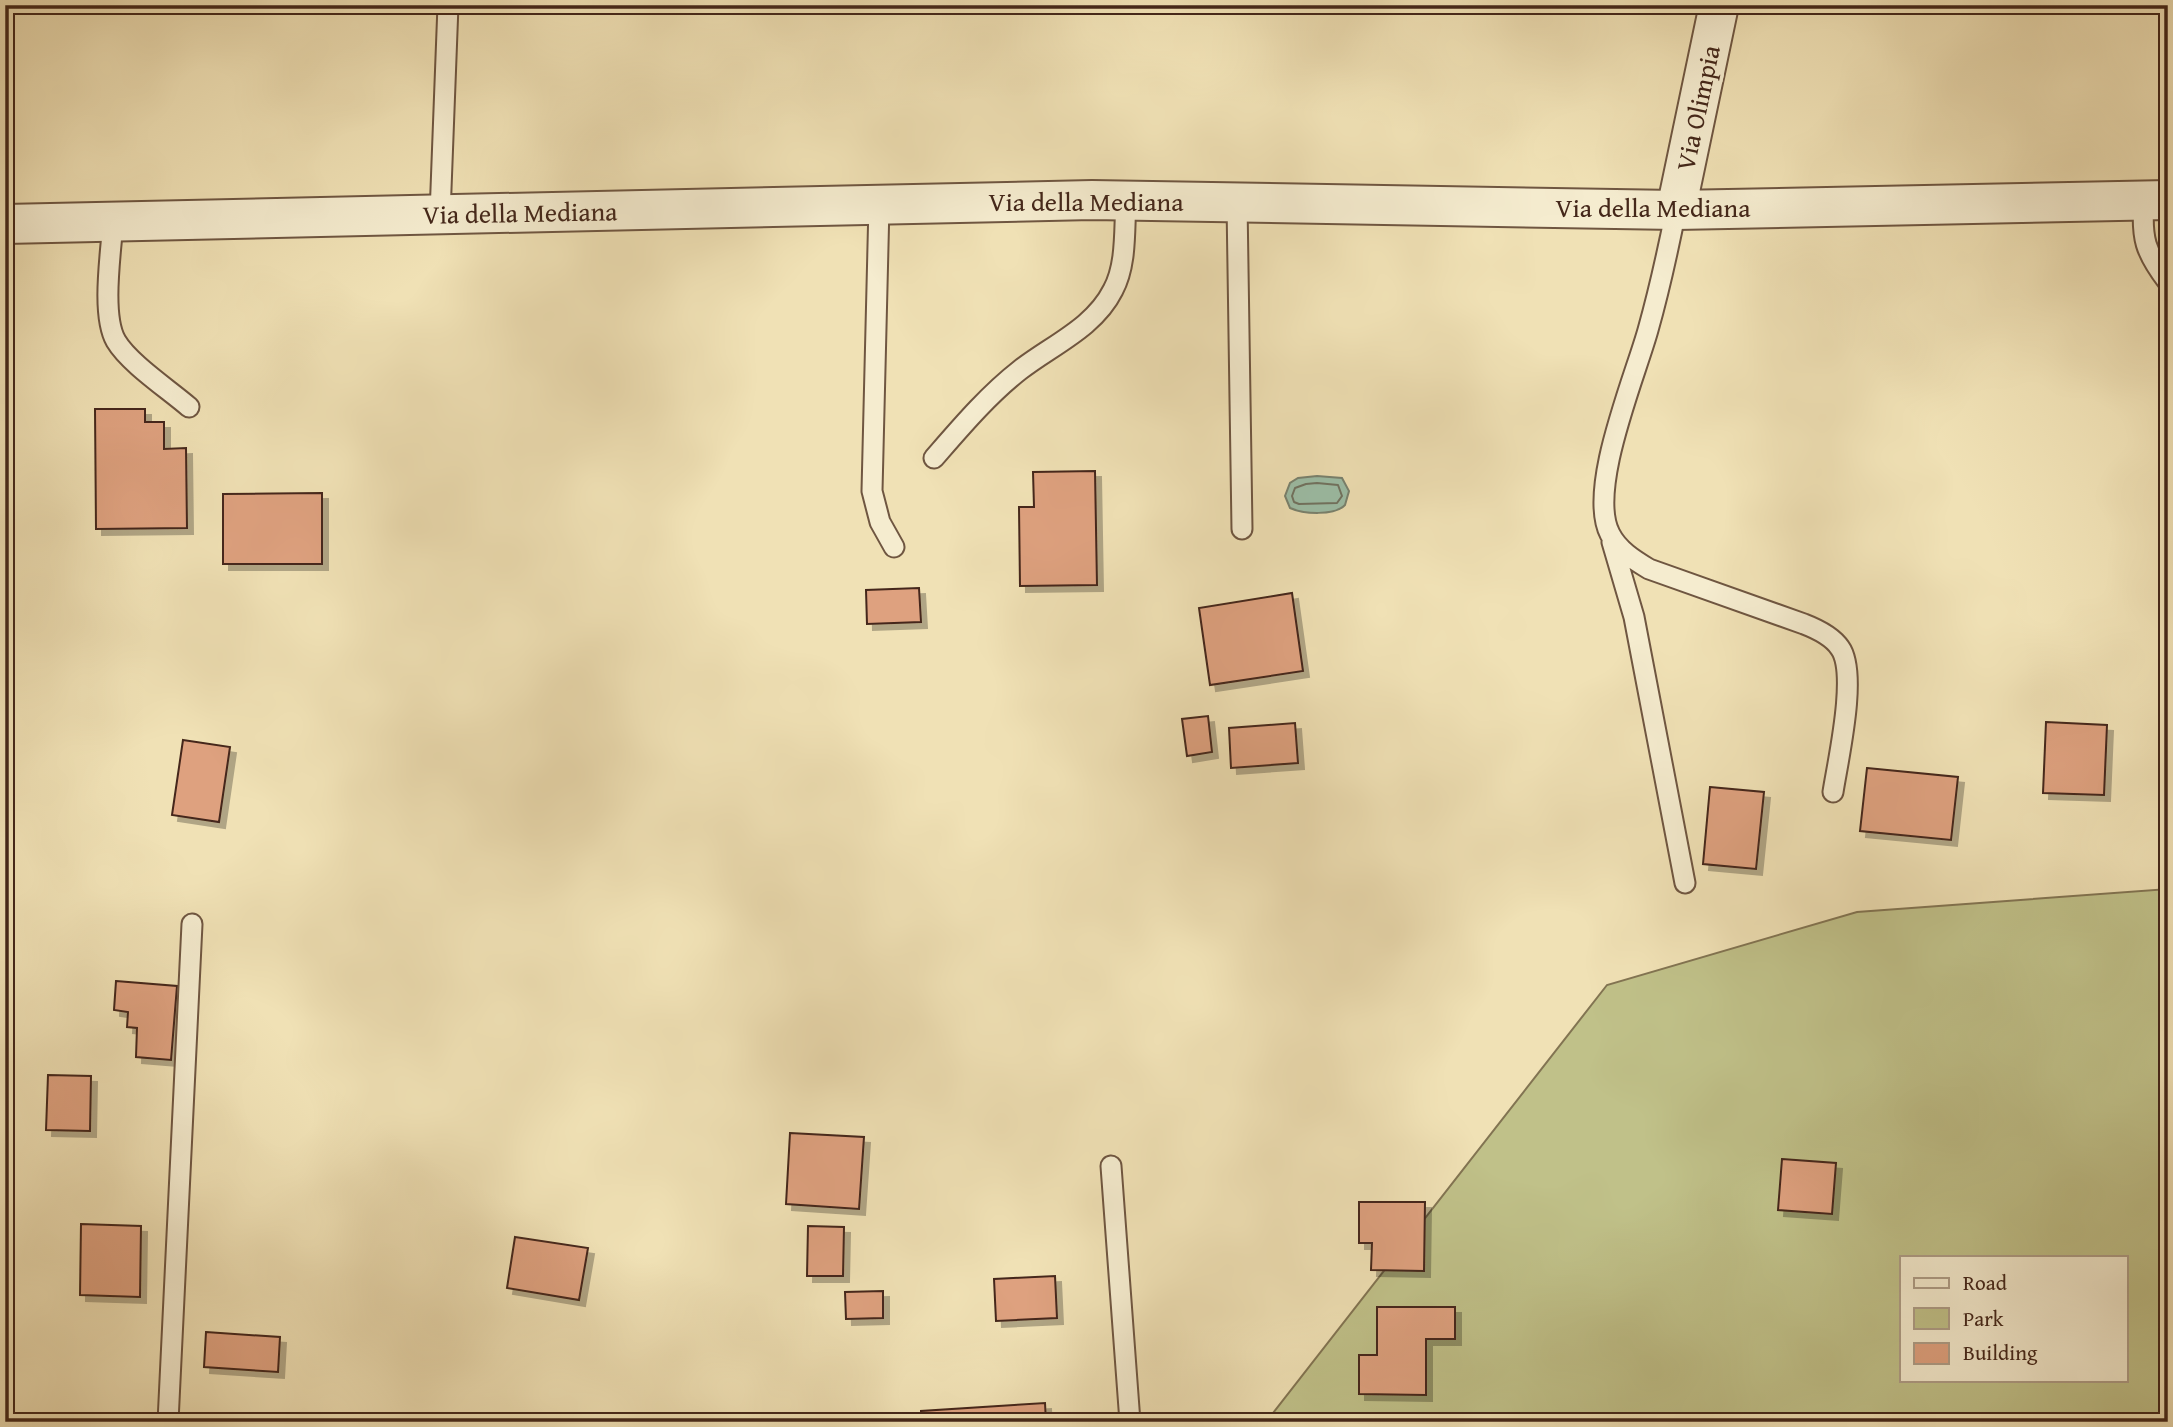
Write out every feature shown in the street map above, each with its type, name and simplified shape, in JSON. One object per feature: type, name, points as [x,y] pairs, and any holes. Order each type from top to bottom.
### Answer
[{"type":"street","name":"Via Olimpia","points":[[1676,210],[1719,5]]},
{"type":"street","name":"Via della Mediana","points":[[5,224],[1126,201],[1676,210],[2156,201]]},
{"type":"lane","points":[[440,215],[448,5]]},
{"type":"lane","points":[[934,458],[993,394],[1021,369],[1083,325],[1104,305],[1114,289],[1120,270],[1126,201]]},
{"type":"lane","points":[[2156,201],[2143,240],[2150,256],[2168,282]]},
{"type":"lane","points":[[1237,203],[1242,528]]},
{"type":"lane","points":[[879,205],[872,491],[880,522],[894,547]]},
{"type":"lane","points":[[1676,210],[1654,310],[1610,455],[1605,496],[1609,532],[1634,617],[1685,883]]},
{"type":"lane","points":[[113,222],[108,307],[113,335],[124,350],[188,407]]},
{"type":"lane","points":[[1609,532],[1632,559],[1649,569],[1804,624],[1818,630],[1840,647],[1846,661],[1847,676],[1833,792]]},
{"type":"lane","points":[[168,1422],[192,924]]},
{"type":"lane","points":[[1111,1166],[1130,1422]]},
{"type":"green space","points":[[2168,889],[2168,1422],[1266,1422],[1607,985],[1857,912]]},
{"type":"water","points":[[1298,478],[1342,478],[1349,491],[1345,505],[1334,511],[1319,513],[1290,508],[1285,496],[1290,483]]},
{"type":"building","points":[[324,5],[411,5],[411,8]]},
{"type":"building","points":[[95,409],[145,409],[145,422],[164,422],[164,449],[186,448],[187,528],[96,529]]},
{"type":"building","points":[[1095,471],[1097,585],[1020,586],[1019,507],[1034,507],[1033,472]]},
{"type":"building","points":[[322,493],[322,564],[223,564],[223,494]]},
{"type":"building","points":[[919,588],[921,622],[867,624],[866,590]]},
{"type":"building","points":[[1292,593],[1303,671],[1210,685],[1199,608]]},
{"type":"building","points":[[1208,716],[1212,752],[1187,756],[1182,719]]},
{"type":"building","points":[[2046,722],[2107,725],[2104,795],[2043,793]]},
{"type":"building","points":[[1295,723],[1298,763],[1231,768],[1229,728]]},
{"type":"building","points":[[183,740],[230,747],[219,822],[172,815]]},
{"type":"building","points":[[1867,768],[1958,777],[1951,840],[1860,831]]},
{"type":"building","points":[[1710,787],[1764,792],[1756,869],[1703,864]]},
{"type":"building","points":[[116,981],[177,986],[171,1060],[136,1057],[137,1028],[127,1027],[128,1012],[114,1010]]},
{"type":"building","points":[[48,1075],[91,1076],[90,1131],[46,1130]]},
{"type":"building","points":[[790,1133],[864,1137],[859,1209],[786,1204]]},
{"type":"building","points":[[1782,1159],[1836,1163],[1832,1214],[1778,1210]]},
{"type":"building","points":[[1359,1202],[1425,1202],[1424,1271],[1371,1270],[1372,1243],[1359,1243]]},
{"type":"building","points":[[81,1224],[141,1226],[140,1297],[80,1295]]},
{"type":"building","points":[[808,1226],[844,1227],[843,1276],[807,1276]]},
{"type":"building","points":[[515,1237],[588,1248],[579,1300],[507,1288]]},
{"type":"building","points":[[1055,1276],[1057,1318],[996,1321],[994,1279]]},
{"type":"building","points":[[883,1291],[883,1318],[846,1319],[845,1292]]},
{"type":"building","points":[[1377,1307],[1455,1307],[1455,1339],[1426,1339],[1426,1395],[1359,1394],[1359,1355],[1377,1355]]},
{"type":"building","points":[[206,1332],[280,1337],[278,1372],[204,1367]]},
{"type":"building","points":[[1045,1403],[1046,1422],[921,1422],[921,1411]]}]
